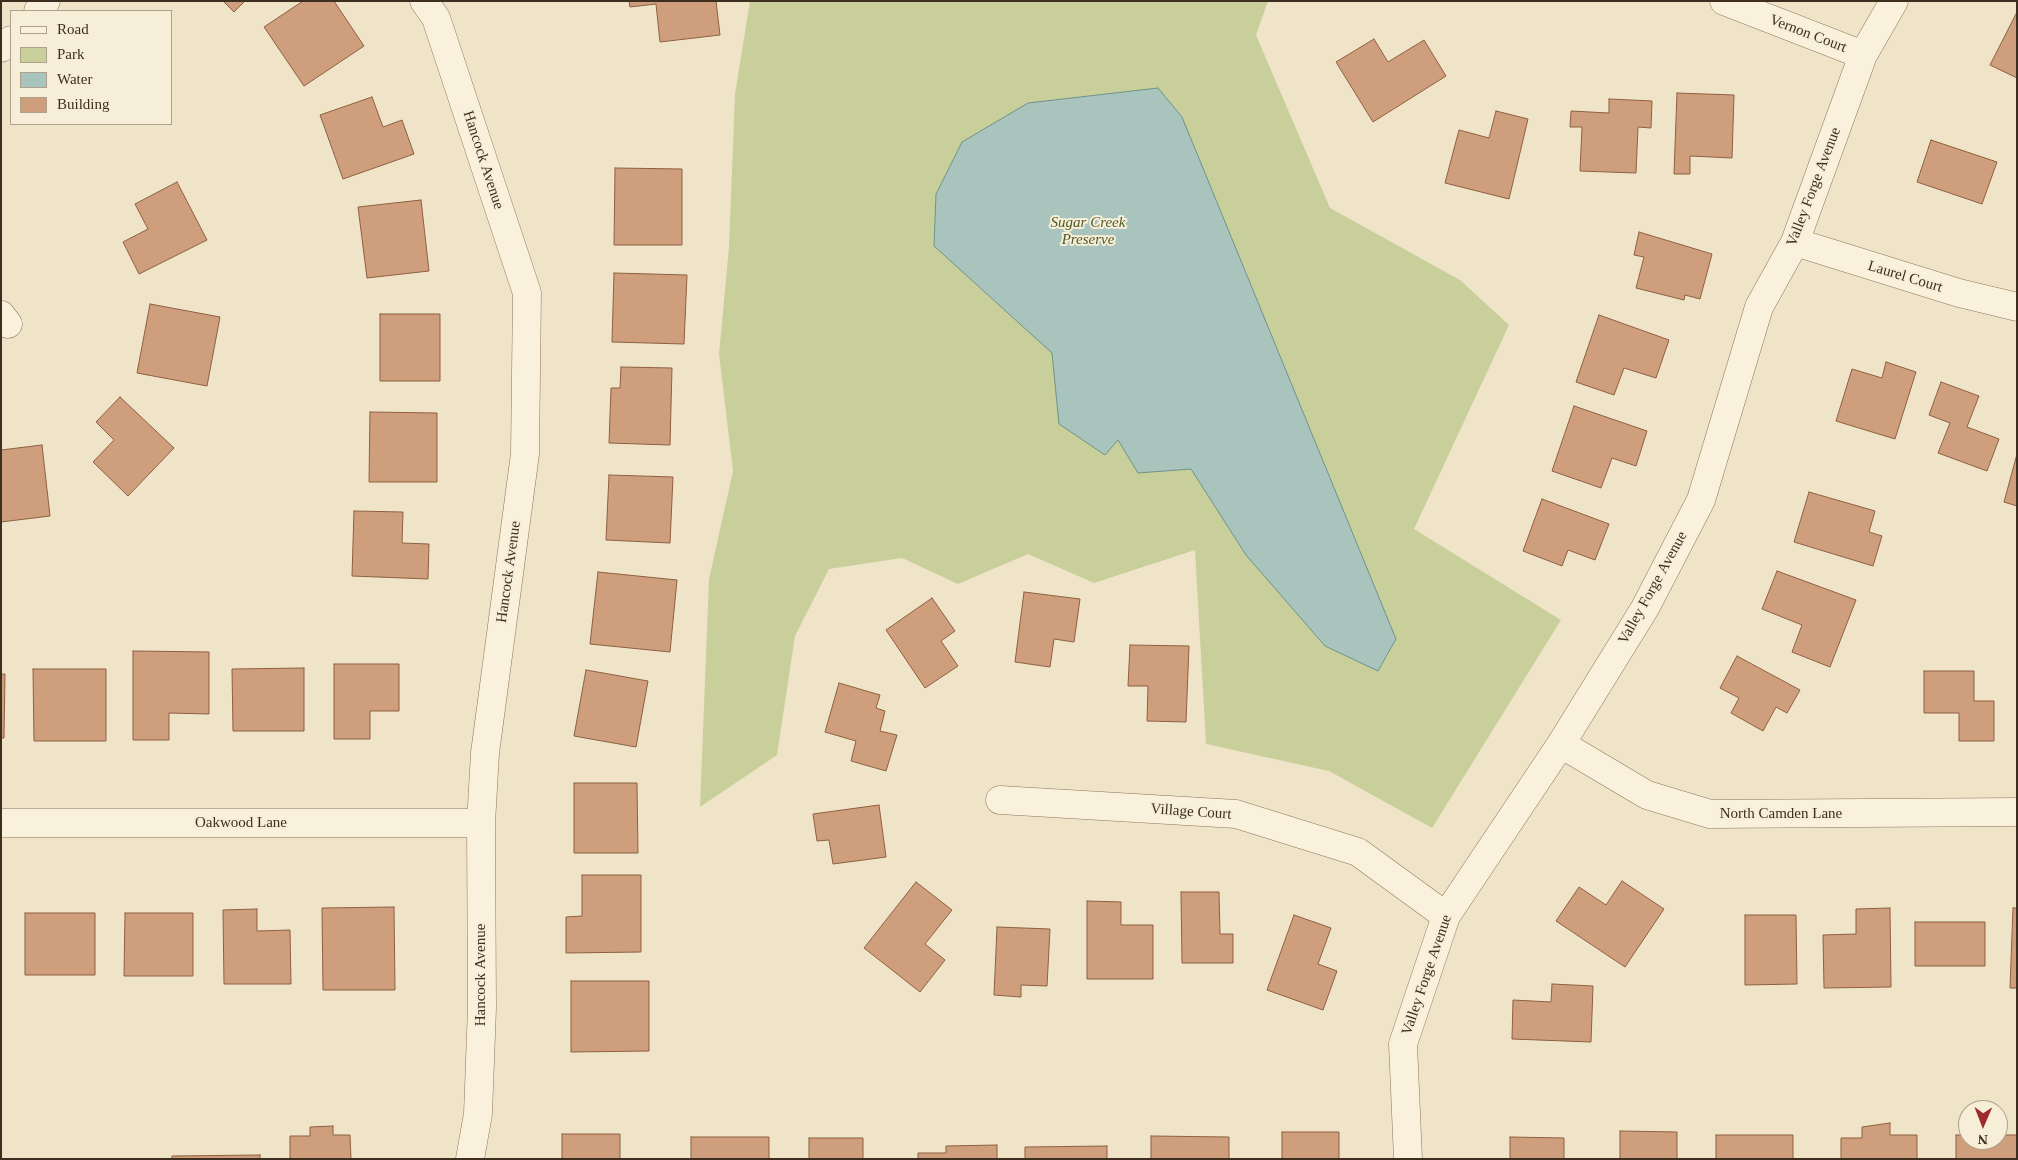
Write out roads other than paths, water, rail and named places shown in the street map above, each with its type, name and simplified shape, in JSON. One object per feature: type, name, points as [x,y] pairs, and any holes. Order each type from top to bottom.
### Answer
[{"type":"street","name":"Hancock Avenue","points":[[424,1],[436,18],[527,293],[525,454],[485,752],[481,823],[482,1008],[478,1114],[470,1159]]},
{"type":"street","name":"Vernon Court","points":[[1724,1],[1863,55]]},
{"type":"street","name":"Valley Forge Avenue","points":[[1408,1159],[1403,1044],[1446,916],[1561,744],[1644,608],[1701,500],[1758,307],[1795,242],[1863,55],[1894,1]]},
{"type":"street","name":"Laurel Court","points":[[1795,242],[1959,293],[2017,306]]},
{"type":"street","name":"North Camden Lane","points":[[1561,744],[1648,795],[1710,814],[2017,812]]},
{"type":"street","name":"Village Court","points":[[1000,800],[1236,814],[1358,852],[1446,916]]},
{"type":"street","name":"Oakwood Lane","points":[[1,823],[481,823]]},
{"type":"water","points":[[1158,88],[1182,117],[1396,639],[1378,671],[1325,646],[1246,555],[1191,469],[1138,473],[1118,440],[1105,455],[1059,424],[1052,353],[934,246],[936,194],[962,142],[1028,103]]},
{"type":"park label","name":"Sugar Creek Preserve","points":[[1088,232]]}]
